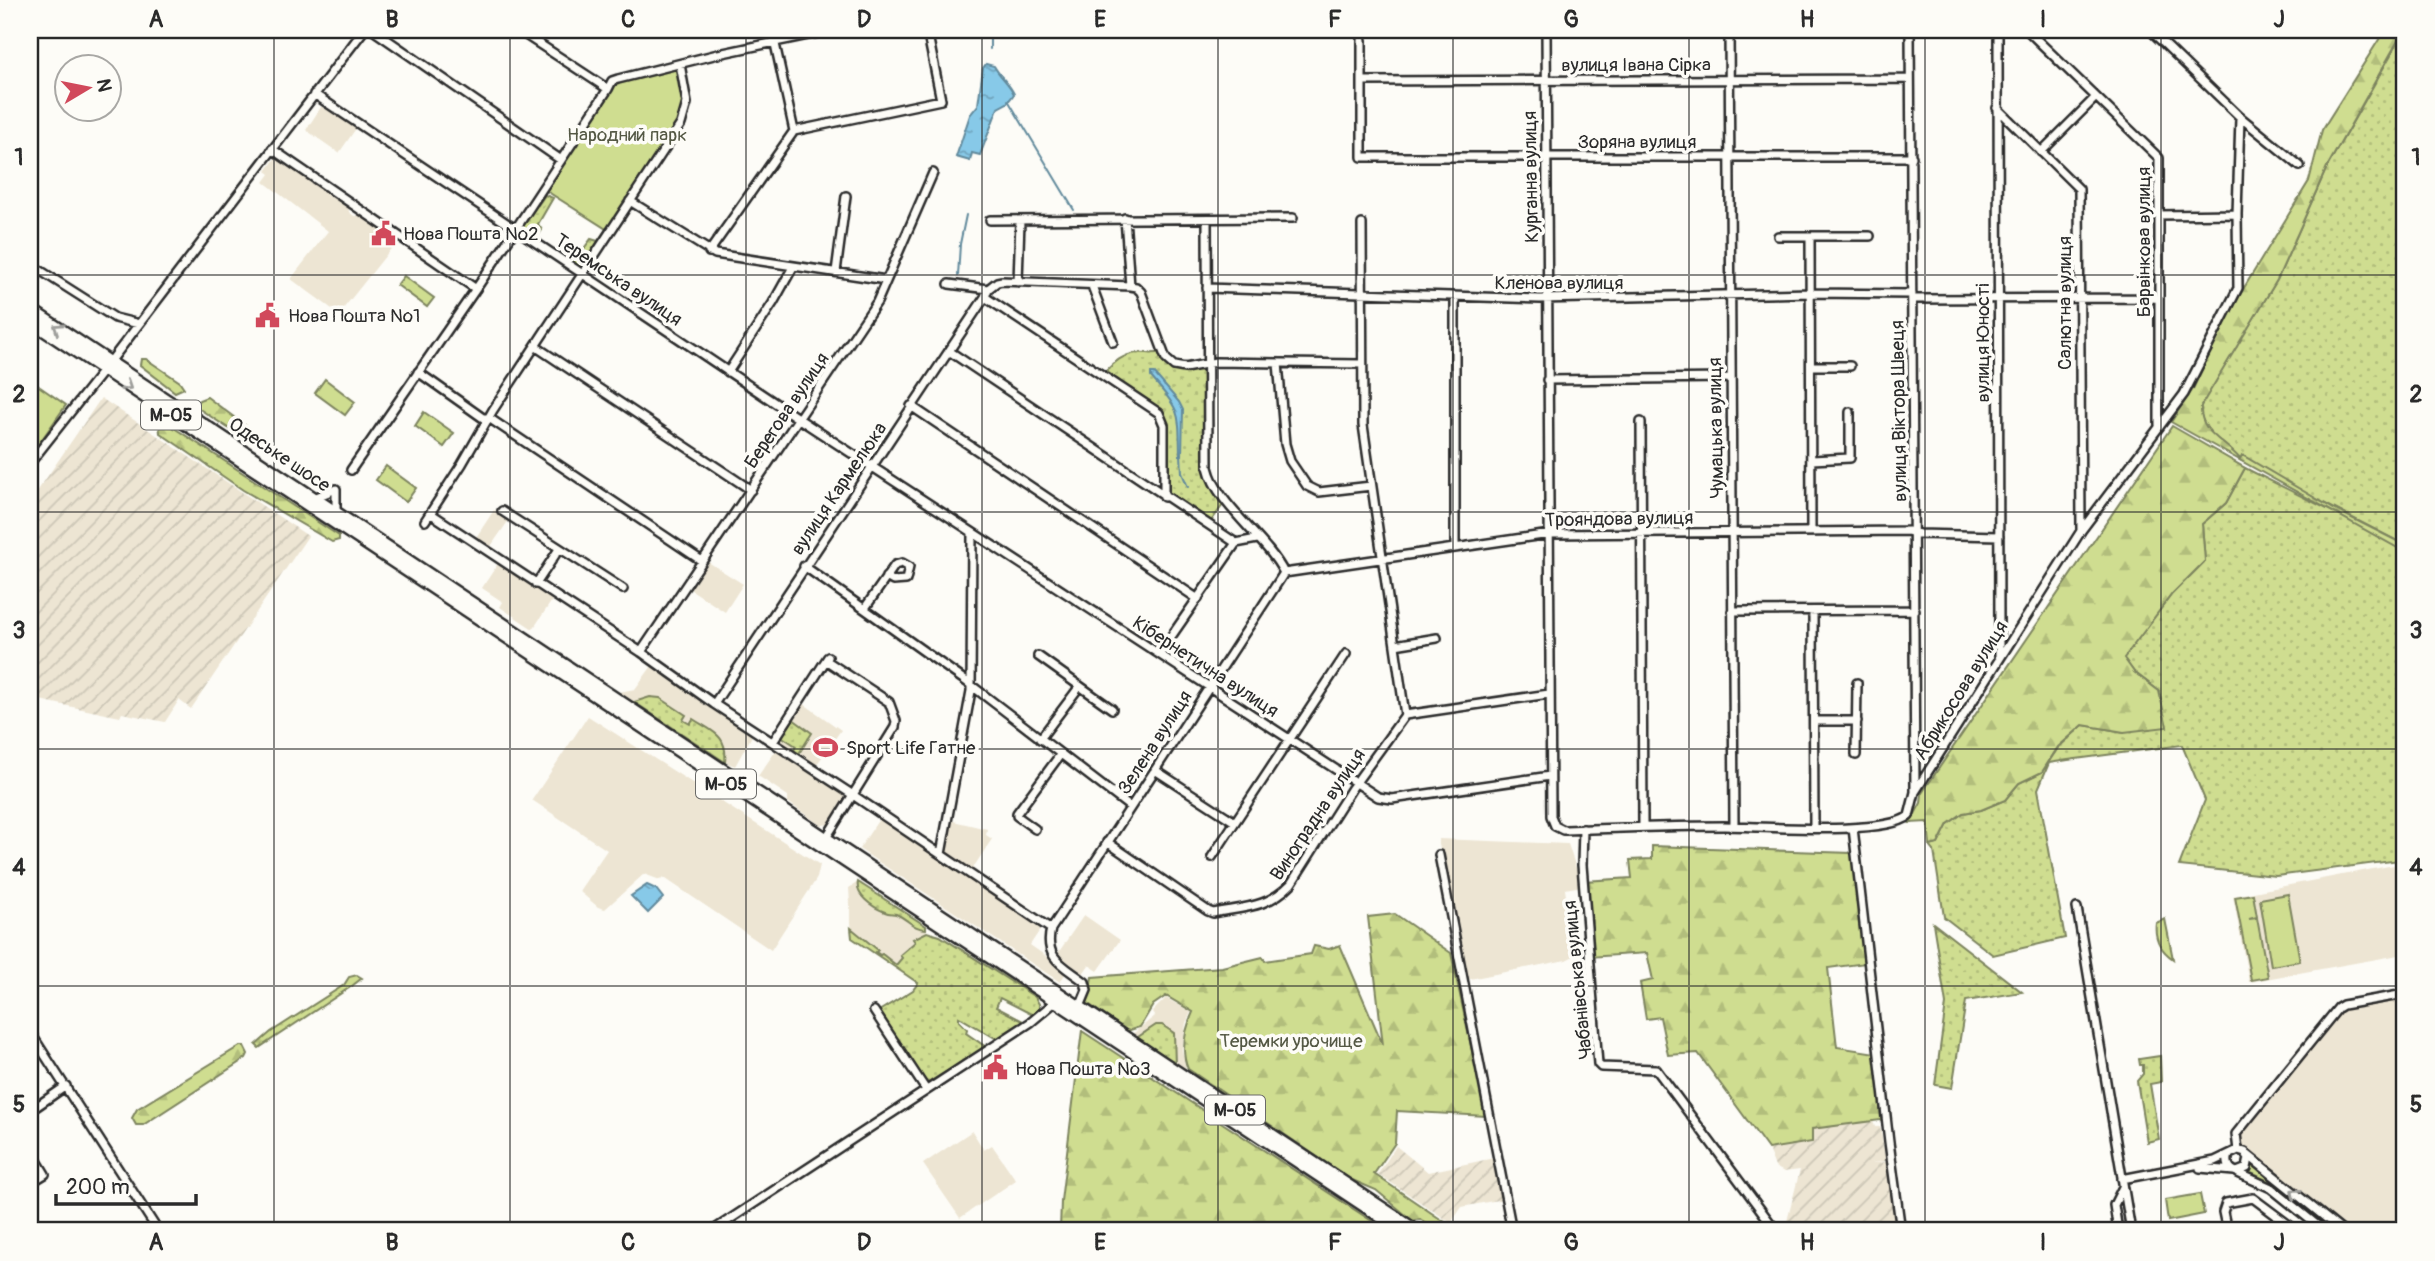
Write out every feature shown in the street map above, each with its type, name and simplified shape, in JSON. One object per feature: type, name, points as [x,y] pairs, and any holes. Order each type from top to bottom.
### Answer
[{"type":"highway","name":"Одеське шосе","points":[[30,309],[107,366],[368,539]]},
{"type":"highway","name":"Одеське шосе","points":[[30,321],[107,366],[314,498],[368,539]]},
{"type":"highway","name":"М-05","points":[[368,539],[1080,1007],[1089,1019],[1402,1231]]},
{"type":"highway","name":"М-05","points":[[368,539],[1055,1002],[1089,1019],[1417,1231]]},
{"type":"street","points":[[30,463],[364,30]]},
{"type":"street","points":[[373,30],[561,160]]},
{"type":"street","points":[[518,30],[608,89]]},
{"type":"street","points":[[772,30],[794,131]]},
{"type":"street","points":[[351,470],[476,289],[612,81],[833,30]]},
{"type":"street","points":[[709,252],[794,131],[941,100],[927,30]]},
{"type":"street","name":"Курганна вулиця","points":[[1546,30],[1550,816],[1558,828]]},
{"type":"street","name":"Чумацька вулиця","points":[[1729,30],[1734,826]]},
{"type":"street","name":"вулиця Віктора Швеця","points":[[1910,30],[1915,792]]},
{"type":"street","name":"вулиця Юності","points":[[1997,30],[1999,657]]},
{"type":"street","name":"Барвінкова вулиця","points":[[2027,30],[2159,158],[2159,426]]},
{"type":"street","points":[[2150,30],[2240,117],[2300,166]]},
{"type":"street","points":[[1362,40],[1362,81]]},
{"type":"street","points":[[425,521],[535,346],[669,144],[684,116],[687,103],[680,64]]},
{"type":"street","name":"вулиця Івана Сірка","points":[[1362,81],[1910,79]]},
{"type":"street","name":"Зоряна вулиця","points":[[1362,81],[1362,157],[1912,157]]},
{"type":"street","name":"Теремська вулиця","points":[[314,94],[871,466]]},
{"type":"street","points":[[2041,152],[2096,97]]},
{"type":"street","name":"Салютна вулиця","points":[[1997,108],[2079,189],[2081,531]]},
{"type":"street","points":[[2158,215],[2237,214],[2240,117]]},
{"type":"street","points":[[272,149],[476,289]]},
{"type":"street","name":"Берегова вулиця","points":[[641,652],[877,302],[933,173]]},
{"type":"street","points":[[836,272],[846,196]]},
{"type":"street","points":[[630,201],[709,252],[720,256],[886,280]]},
{"type":"street","name":"Абрикосова вулиця","points":[[1558,828],[1853,828],[1884,825],[1905,819],[1912,809],[1915,792],[2081,531],[2184,394],[2238,288],[2237,214]]},
{"type":"street","points":[[1125,218],[1130,286]]},
{"type":"street","points":[[990,220],[1293,218]]},
{"type":"street","points":[[1207,219],[1208,467],[1210,476],[1279,562],[1284,573]]},
{"type":"street","points":[[1018,282],[1020,220]]},
{"type":"street","points":[[1362,224],[1363,425],[1405,715],[1549,694]]},
{"type":"street","points":[[1779,236],[1870,236]]},
{"type":"street","points":[[1810,236],[1811,531]]},
{"type":"street","points":[[30,264],[115,318],[139,324]]},
{"type":"street","points":[[728,372],[793,267]]},
{"type":"street","points":[[986,293],[997,282],[1136,287],[1141,292],[1166,359],[1174,366],[1185,368],[1216,362],[1362,364]]},
{"type":"street","points":[[949,284],[986,293],[1159,413],[1164,425],[1164,497]]},
{"type":"street","points":[[1092,286],[1113,342]]},
{"type":"street","name":"Кленова вулиця","points":[[1207,289],[1548,298],[1810,293],[1998,299],[2159,299]]},
{"type":"street","name":"вулиця Кармелюка","points":[[714,705],[986,293]]},
{"type":"street","points":[[1455,297],[1455,547]]},
{"type":"street","points":[[535,346],[751,490]]},
{"type":"street","points":[[949,351],[1236,543],[1258,539]]},
{"type":"street","points":[[1278,363],[1284,444],[1290,461],[1307,486],[1319,492],[1371,486]]},
{"type":"street","points":[[1812,366],[1850,366]]},
{"type":"street","points":[[418,372],[483,418],[489,418],[702,561]]},
{"type":"street","points":[[1547,380],[1730,378]]},
{"type":"street","points":[[911,406],[1198,599]]},
{"type":"street","points":[[1812,460],[1850,458],[1850,412]]},
{"type":"street","points":[[1641,422],[1643,827]]},
{"type":"street","name":"Кібернетична вулиця","points":[[871,466],[1378,797],[1392,799],[1550,776]]},
{"type":"street","points":[[314,498],[336,489],[336,513]]},
{"type":"street","points":[[502,511],[623,589]]},
{"type":"street","points":[[430,513],[1051,929],[1048,943],[1052,955],[1085,982],[1087,990],[1080,1007]]},
{"type":"street","name":"Трояндова вулиця","points":[[1284,573],[1550,534],[1908,531],[1999,536]]},
{"type":"street","points":[[941,854],[972,687],[972,532]]},
{"type":"street","points":[[1160,654],[1236,543]]},
{"type":"street","points":[[536,584],[559,549]]},
{"type":"street","points":[[804,566],[972,687],[1130,807]]},
{"type":"street","name":"Зелена вулиця","points":[[1051,929],[1284,573]]},
{"type":"street","points":[[865,608],[886,577]]},
{"type":"street","points":[[1732,611],[1915,611]]},
{"type":"street","points":[[1813,611],[1814,828]]},
{"type":"street","points":[[1395,645],[1437,638]]},
{"type":"street","points":[[1212,857],[1346,654]]},
{"type":"street","points":[[1038,656],[1112,709]]},
{"type":"street","points":[[773,741],[829,660],[890,702],[897,721],[895,727],[826,838]]},
{"type":"street","points":[[1856,755],[1857,683]]},
{"type":"street","points":[[1040,739],[1080,686]]},
{"type":"street","name":"Виноградна вулиця","points":[[1107,842],[1213,913],[1265,904],[1291,884],[1356,783],[1405,715]]},
{"type":"street","points":[[1814,721],[1857,720]]},
{"type":"street","points":[[1035,829],[1017,816],[1017,813],[1060,755]]},
{"type":"street","points":[[1155,770],[1235,822]]},
{"type":"street","points":[[1853,828],[1889,1142],[1902,1231]]},
{"type":"street","name":"Чабанівська вулиця","points":[[1583,829],[1584,881],[1598,1064],[1601,1067],[1656,1069],[1774,1231]]},
{"type":"street","points":[[1438,855],[1512,1231]]},
{"type":"street","points":[[2077,908],[2123,1183],[2130,1229],[2118,1230],[2115,1202],[2123,1183]]},
{"type":"street","points":[[2238,1150],[2236,1134],[2338,1008],[2405,994]]},
{"type":"street","points":[[712,1231],[1031,1022],[1055,1002]]},
{"type":"street","points":[[874,1011],[926,1090]]},
{"type":"street","points":[[30,1032],[158,1231]]},
{"type":"street","points":[[30,1111],[66,1086]]},
{"type":"street","points":[[30,1149],[45,1174],[30,1183]]},
{"type":"street","points":[[2123,1183],[2215,1161],[2238,1150]]},
{"type":"street","points":[[2238,1150],[2247,1154],[2343,1231]]},
{"type":"street","points":[[2235,1172],[2247,1168],[2250,1161],[2247,1154]]},
{"type":"street","points":[[2229,1155],[2227,1163],[2235,1172]]},
{"type":"street","points":[[2193,1167],[2235,1172],[2271,1188],[2324,1231]]},
{"type":"street","points":[[2226,1230],[2223,1207],[2226,1203],[2254,1198],[2297,1231]]},
{"type":"street","points":[[2115,1202],[2121,1199],[2125,1202]]},
{"type":"shaded area","points":[[323,104],[357,127],[339,153],[306,130]]},
{"type":"shaded area","points":[[277,156],[348,205],[349,212],[354,216],[362,215],[398,240],[339,314],[291,279],[328,231],[264,182],[270,174],[266,171]]},
{"type":"shaded area","points":[[101,398],[308,536],[191,709],[179,700],[165,722],[122,713],[120,717],[30,698],[30,502]]},
{"type":"shaded area","points":[[494,510],[509,520],[489,549],[475,539]]},
{"type":"shaded area","points":[[499,562],[553,599],[533,629],[500,607],[503,602],[482,588]]},
{"type":"shaded area","points":[[708,562],[743,584],[725,612],[690,589]]},
{"type":"shaded area","points":[[652,666],[753,734],[735,766],[619,692],[635,689]]},
{"type":"shaded area","points":[[804,704],[841,730],[815,767],[780,741]]},
{"type":"shaded area","points":[[588,716],[820,865],[817,878],[771,950],[663,877],[660,880],[644,874],[605,909],[598,907],[579,891],[607,850],[532,800]]},
{"type":"shaded area","points":[[777,749],[850,797],[832,824],[820,825],[788,802],[788,796],[758,776]]},
{"type":"shaded area","points":[[881,816],[1042,927],[1030,945],[1067,971],[1060,982],[859,849]]},
{"type":"shaded area","points":[[949,820],[987,829],[986,835],[992,839],[971,871],[945,851]]},
{"type":"shaded area","points":[[1438,839],[1568,844],[1582,886],[1565,889],[1574,956],[1566,960],[1465,980]]},
{"type":"shaded area","points":[[2394,865],[2405,927],[2405,954],[2249,982],[2233,896]]},
{"type":"shaded area","points":[[858,882],[926,926],[927,932],[920,937],[897,969],[852,938],[849,888]]},
{"type":"shaded area","points":[[1084,915],[1120,940],[1098,971],[1089,965],[1082,975],[1056,956]]},
{"type":"shaded area","points":[[2405,997],[2405,1231],[2346,1231],[2241,1147],[2237,1137],[2341,1009]]},
{"type":"shaded area","points":[[1166,998],[1191,1012],[1186,1023],[1182,1050],[1187,1073],[1130,1036],[1155,1016],[1152,1012]]},
{"type":"shaded area","points":[[1873,1121],[1875,1127],[1880,1127],[1886,1161],[1870,1163],[1887,1162],[1898,1231],[1785,1229],[1800,1170],[1784,1172],[1775,1167],[1768,1149],[1791,1145],[1812,1129]]},
{"type":"shaded area","points":[[972,1131],[984,1150],[992,1145],[1016,1180],[960,1218],[923,1164]]},
{"type":"shaded area","points":[[1396,1146],[1428,1172],[1494,1158],[1503,1199],[1462,1207],[1451,1223],[1378,1174]]},
{"type":"green space","points":[[2385,30],[2404,30],[2327,167],[2277,280],[2201,406],[2201,415],[2208,430],[2240,459],[2242,455],[2334,509],[2405,545],[2405,552],[2171,422],[2193,389],[2228,314],[2309,181],[2322,130]]},
{"type":"green space","points":[[2405,30],[2405,545],[2240,460],[2208,430],[2201,416],[2200,406],[2277,280],[2327,167]]},
{"type":"green space","name":"Народний парк","points":[[676,68],[684,104],[678,122],[608,230],[545,190],[615,83]]},
{"type":"green space","points":[[545,195],[553,198],[538,224],[542,230],[535,240],[519,227]]},
{"type":"green space","points":[[606,229],[608,230],[583,267],[580,269],[565,260],[569,250],[582,251],[591,239],[598,241]]},
{"type":"green space","points":[[404,276],[434,298],[427,307],[397,285]]},
{"type":"green space","points":[[1160,352],[1185,371],[1205,371],[1206,467],[1212,486],[1225,502],[1209,524],[1166,493],[1164,418],[1103,374],[1126,356]]},
{"type":"green space","points":[[141,359],[146,359],[180,382],[184,388],[175,392],[140,365]]},
{"type":"green space","points":[[325,379],[355,402],[345,415],[315,393]]},
{"type":"green space","points":[[30,380],[66,405],[33,452],[30,450]]},
{"type":"green space","points":[[207,397],[246,426],[248,432],[237,434],[195,406],[199,400]]},
{"type":"green space","points":[[424,412],[454,433],[444,447],[415,426]]},
{"type":"green space","points":[[159,422],[168,424],[339,536],[339,540],[332,542],[243,490],[160,433]]},
{"type":"green space","points":[[2172,426],[2245,468],[2226,503],[2202,524],[2205,561],[2172,594],[2124,658],[2134,672],[2159,691],[2167,727],[2124,732],[2083,725],[2058,747],[2042,772],[2019,783],[2005,800],[1981,810],[1963,813],[1948,824],[1938,844],[1930,846],[1928,822],[1910,823],[1921,803],[1922,793]]},
{"type":"green space","points":[[386,466],[416,488],[406,502],[376,480]]},
{"type":"green space","points":[[2245,468],[2405,548],[2405,894],[2399,860],[2276,876],[2179,866],[2205,800],[2182,745],[2068,760],[2049,763],[2038,789],[2065,938],[1993,955],[1944,917],[1934,851],[1930,846],[1938,844],[1948,824],[1963,813],[1981,810],[2005,800],[2019,783],[2042,772],[2058,748],[2083,725],[2124,732],[2159,691],[2134,672],[2123,658],[2172,594],[2205,561],[2202,524],[2226,503]]},
{"type":"green space","points":[[650,697],[660,698],[686,715],[683,720],[690,724],[693,719],[718,735],[724,746],[725,762],[634,702]]},
{"type":"green space","points":[[793,719],[812,733],[798,755],[793,752],[796,746],[781,736]]},
{"type":"green space","points":[[1652,846],[1852,853],[1866,963],[1828,968],[1837,1047],[1876,1053],[1881,1120],[1812,1129],[1812,1142],[1768,1149],[1698,1053],[1668,1055],[1660,1017],[1646,1019],[1640,983],[1653,980],[1647,953],[1589,957],[1584,881],[1632,878],[1630,860],[1652,859]]},
{"type":"green space","points":[[858,882],[926,926],[926,929],[870,904],[859,891]]},
{"type":"green space","points":[[2253,894],[2257,917],[2249,919],[2257,918],[2268,977],[2251,980],[2235,897]]},
{"type":"green space","points":[[2288,894],[2300,961],[2271,966],[2260,899]]},
{"type":"green space","name":"Теремки урочище","points":[[1395,914],[1451,953],[1486,1116],[1397,1111],[1395,1143],[1374,1174],[1458,1231],[1437,1231],[1420,1219],[1413,1221],[1376,1190],[1350,1179],[1188,1069],[1184,1040],[1193,1012],[1166,996],[1153,1005],[1140,1027],[1127,1031],[1087,1003],[1092,977],[1222,967],[1263,957],[1265,961],[1311,954],[1314,946],[1329,949],[1340,945],[1383,1045],[1368,917]]},
{"type":"green space","points":[[2165,919],[2173,959],[2161,948],[2156,934],[2156,923]]},
{"type":"green space","points":[[1933,923],[2022,992],[1966,1001],[1952,1088],[1935,1085],[1946,1004]]},
{"type":"green space","points":[[851,928],[878,950],[876,952],[896,965],[902,958],[900,955],[915,942],[913,939],[927,932],[940,936],[1035,997],[1039,1010],[1033,1015],[1000,998],[996,1007],[1025,1022],[997,1039],[959,1017],[959,1021],[967,1029],[966,1033],[986,1047],[926,1084],[879,1011],[913,990],[918,983],[852,938]]},
{"type":"green space","points":[[357,975],[362,978],[352,986],[259,1048],[256,1045],[271,1032],[344,985],[349,977]]},
{"type":"green space","points":[[1156,1025],[1162,1025],[1174,1033],[1175,1065],[1135,1039]]},
{"type":"green space","points":[[1082,1030],[1387,1231],[1060,1231],[1061,1201]]},
{"type":"green space","points":[[244,1046],[248,1054],[246,1058],[143,1125],[136,1125],[132,1118],[137,1109]]},
{"type":"green space","points":[[2160,1056],[2161,1082],[2150,1084],[2159,1139],[2147,1142],[2137,1081],[2143,1074],[2143,1065],[2140,1065],[2139,1059]]},
{"type":"green space","points":[[2253,1164],[2337,1231],[2330,1231],[2269,1181],[2249,1172]]},
{"type":"green space","points":[[2200,1194],[2204,1214],[2168,1221],[2165,1200]]},
{"type":"water","points":[[986,64],[994,66],[1014,94],[1007,103],[998,108],[980,155],[972,153],[970,161],[956,157],[970,115],[978,105],[983,68]]},
{"type":"water","points":[[1151,373],[1154,373],[1183,410],[1182,455],[1176,412],[1151,377]]},
{"type":"water","points":[[647,885],[656,889],[663,898],[648,913],[631,896]]},
{"type":"waterway","points":[[990,30],[990,49]]},
{"type":"waterway","points":[[1008,100],[1074,210]]},
{"type":"waterway","points":[[958,276],[960,244],[966,215]]},
{"type":"waterway","points":[[1181,454],[1182,473],[1188,487]]},
{"type":"place","name":"Нова Пошта №2","points":[[383,233]]},
{"type":"place","name":"Нова Пошта №1","points":[[268,315]]},
{"type":"place","name":"Sport Life Гатне","points":[[826,747]]},
{"type":"place","name":"Нова Пошта №3","points":[[995,1068]]}]
